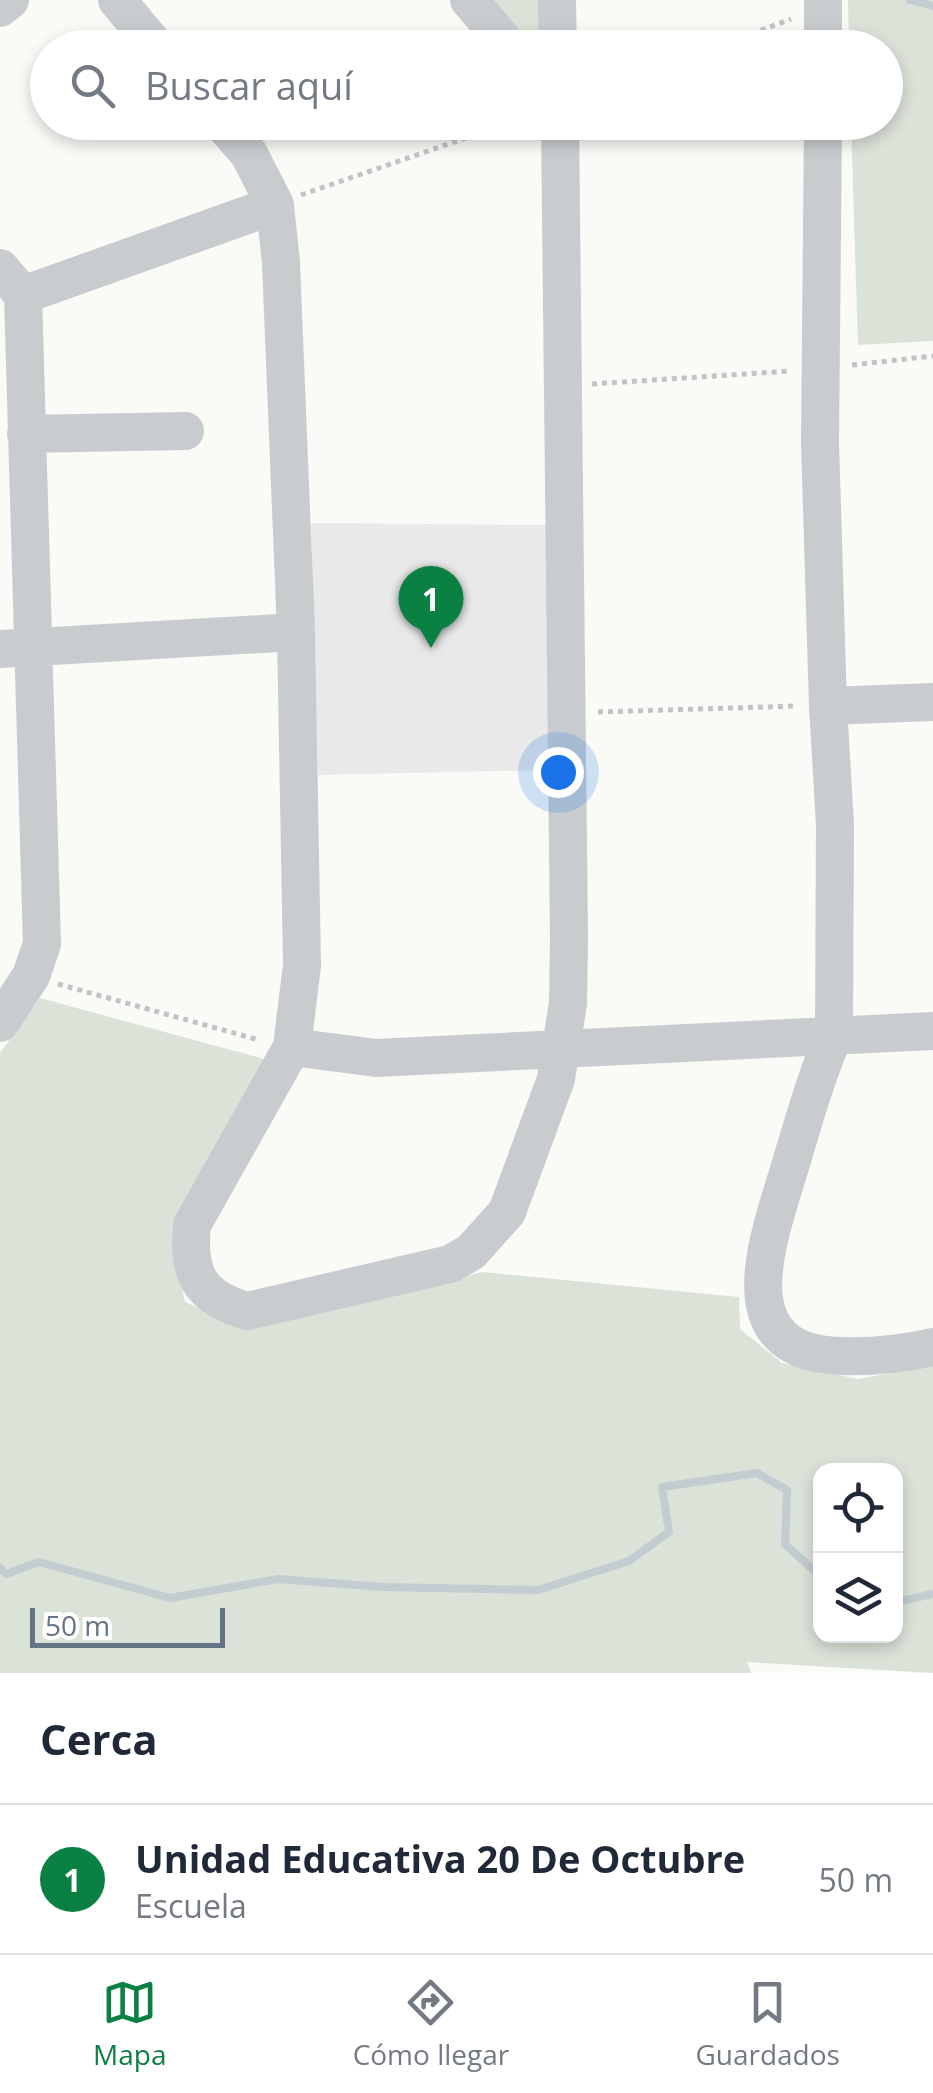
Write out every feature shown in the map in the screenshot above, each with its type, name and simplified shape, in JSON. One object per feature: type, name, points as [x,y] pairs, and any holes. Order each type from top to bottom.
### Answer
[{"type":"street","points":[[0,8],[10,0]]},
{"type":"street","points":[[116,0],[142,30]]},
{"type":"street","points":[[469,0],[495,30]]},
{"type":"street","points":[[557,0],[558,30]]},
{"type":"street","points":[[823,3],[823,30]]},
{"type":"street","points":[[237,140],[249,154],[275,204],[282,263],[296,632],[302,965],[292,1047],[192,1225],[190,1250],[196,1279],[220,1303],[247,1311],[450,1264],[471,1252],[506,1212],[556,1079],[568,1002],[570,938],[560,140]]},
{"type":"street","points":[[823,140],[820,442],[828,706],[836,825],[834,1035],[822,1062],[775,1216],[764,1274],[767,1316],[780,1337],[797,1349],[820,1355],[902,1354],[933,1347]]},
{"type":"street","points":[[0,1023],[16,972],[42,944],[15,648],[26,434],[12,282],[275,204]]},
{"type":"street","points":[[26,434],[185,431]]},
{"type":"street","points":[[15,648],[296,632]]},
{"type":"street","points":[[828,706],[933,702]]},
{"type":"street","points":[[292,1047],[376,1058],[933,1031]]},
{"type":"path","points":[[758,30],[823,3]]},
{"type":"path","points":[[275,204],[460,140]]},
{"type":"path","points":[[564,386],[822,369],[933,356]]},
{"type":"path","points":[[565,713],[828,706]]},
{"type":"path","points":[[16,972],[292,1047]]},
{"type":"shaded area","points":[[484,0],[540,0],[541,30],[510,30]]},
{"type":"shaded area","points":[[848,0],[933,0],[933,341],[858,345],[852,140],[903,140],[903,30],[849,30]]},
{"type":"shaded area","points":[[311,523],[548,525],[548,770],[318,775]]},
{"type":"shaded area","points":[[40,998],[264,1059],[172,1241],[185,1302],[239,1326],[483,1272],[739,1297],[740,1329],[782,1363],[858,1379],[933,1365],[933,1673],[747,1662],[751,1673],[0,1673],[0,1053]]},
{"type":"waterway","points":[[910,0],[933,6]]},
{"type":"waterway","points":[[0,1568],[6,1574],[39,1562],[170,1598],[278,1579],[383,1587],[538,1590],[629,1561],[669,1532],[662,1487],[757,1473],[787,1490],[785,1544],[813,1570]]},
{"type":"waterway","points":[[903,1600],[933,1594]]},
{"type":"place","name":"Unidad Educativa 20 De Octubre","points":[[431,648]]}]
